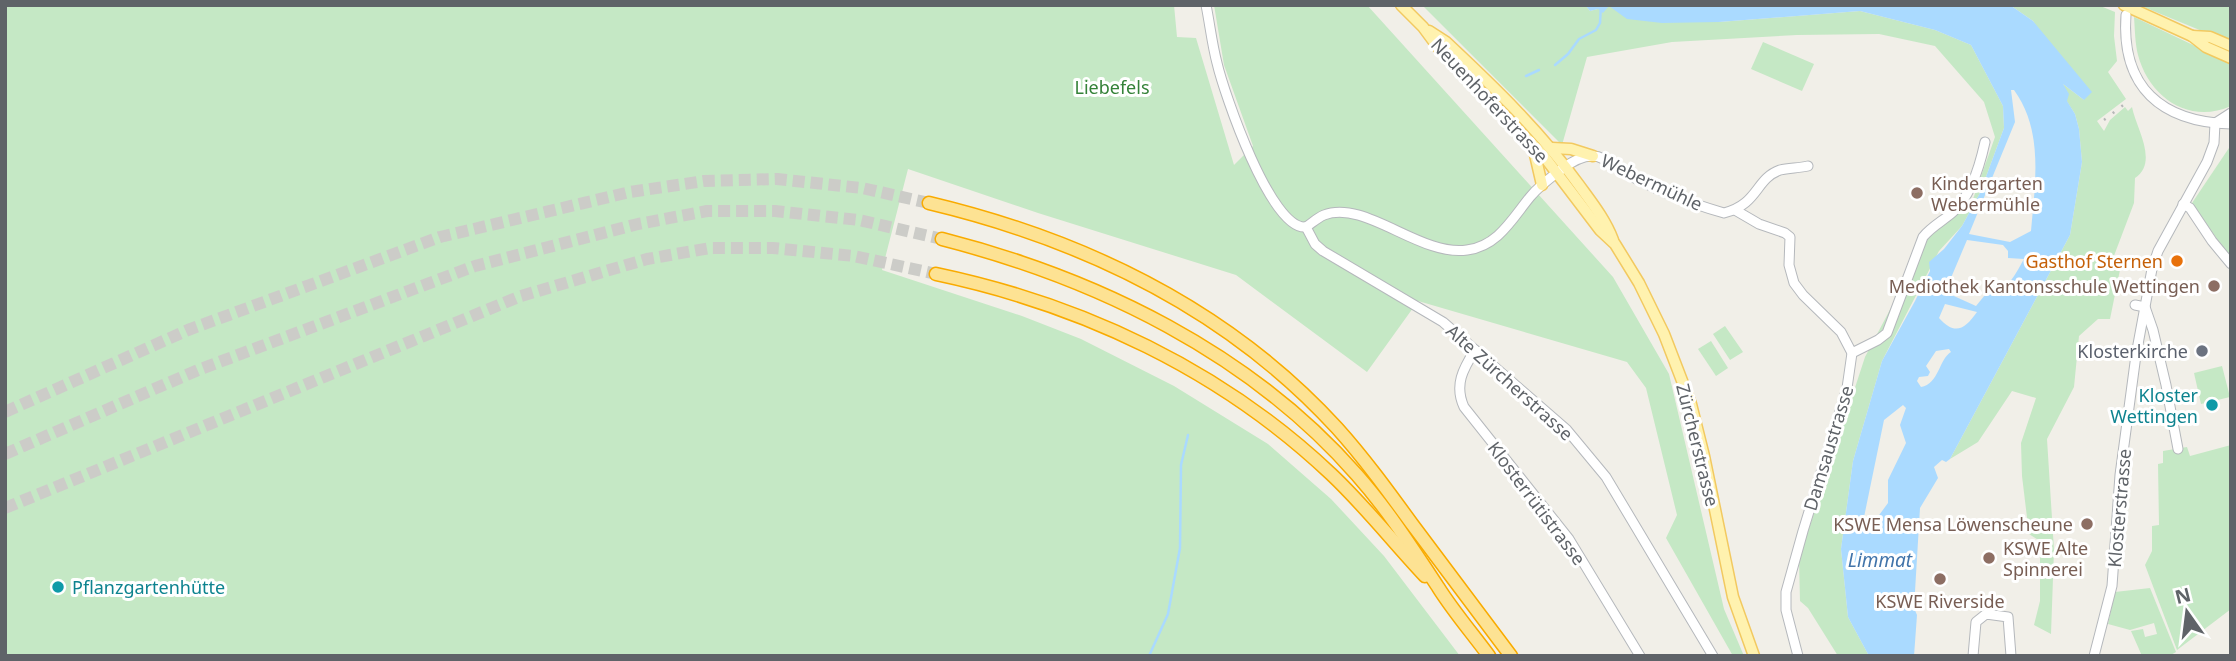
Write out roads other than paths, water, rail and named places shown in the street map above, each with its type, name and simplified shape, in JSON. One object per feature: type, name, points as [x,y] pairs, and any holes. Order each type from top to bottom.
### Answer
[{"type":"highway","points":[[929,203],[1015,227],[1107,262],[1192,307],[1251,349],[1305,395],[1353,447],[1511,656]]},
{"type":"highway","points":[[942,239],[1014,259],[1081,285],[1167,326],[1237,369],[1306,422],[1342,458],[1419,555],[1438,589]]},
{"type":"highway","points":[[936,274],[1013,293],[1084,317],[1153,349],[1221,388],[1262,416],[1329,472],[1364,506],[1438,589],[1489,656]]},
{"type":"main road","name":"Neuenhoferstrasse","points":[[1401,5],[1423,27],[1440,50],[1532,143],[1562,169]]},
{"type":"main road","points":[[2125,10],[2192,36],[2206,47],[2231,58]]},
{"type":"main road","name":"Neuenhoferstrasse","points":[[1423,27],[1446,42],[1513,106],[1552,148],[1562,169]]},
{"type":"main road","points":[[2192,36],[2210,37],[2231,46]]},
{"type":"main road","points":[[1532,143],[1542,185]]},
{"type":"main road","points":[[1552,148],[1571,149],[1593,156]]},
{"type":"main road","name":"Zürcherstrasse","points":[[1562,169],[1600,230],[1615,244],[1655,314],[1684,383],[1701,443],[1733,597],[1754,656]]},
{"type":"street","points":[[1206,5],[1220,76],[1255,168],[1286,218],[1298,227],[1306,226]]},
{"type":"street","points":[[2125,10],[2126,44],[2130,60],[2144,88],[2155,101],[2179,116],[2231,124]]},
{"type":"street","points":[[2215,123],[2231,113]]},
{"type":"street","name":"Klosterstrasse","points":[[2094,656],[2112,586],[2119,484],[2140,306],[2155,259],[2207,162],[2214,143],[2215,123]]},
{"type":"street","points":[[1808,166],[1779,171],[1764,182],[1753,198],[1735,210],[1790,237],[1789,265],[1794,283],[1841,332],[1852,353],[1887,333],[1923,237],[1930,228],[1954,212],[1964,199],[1986,142]]},
{"type":"street","name":"Webermühle","points":[[1306,226],[1324,215],[1348,214],[1390,226],[1434,248],[1465,251],[1484,245],[1501,234],[1542,185],[1562,169],[1593,156],[1639,180],[1708,208],[1724,213],[1735,210]]},
{"type":"street","points":[[2183,204],[2190,208],[2231,264]]},
{"type":"street","name":"Alte Zürcherstrasse","points":[[1306,226],[1315,244],[1323,251],[1443,322],[1548,412],[1592,459],[1636,526],[1713,656]]},
{"type":"street","points":[[2140,306],[2153,330],[2178,449]]},
{"type":"street","name":"Klosterrütistrasse","points":[[1475,350],[1463,368],[1459,380],[1461,400],[1468,414],[1561,528],[1640,656]]},
{"type":"street","name":"Damsaustrasse","points":[[1798,656],[1788,617],[1786,592],[1847,388],[1852,353]]},
{"type":"street","points":[[1973,656],[1976,622],[1986,614],[2008,617],[2011,656]]},
{"type":"water","name":"Limmat","points":[[1585,5],[2010,5],[2033,21],[2092,92],[2084,100],[2063,84],[2069,94],[2067,101],[2075,114],[2079,129],[2082,162],[2070,235],[1950,459],[1946,462],[1942,460],[1934,467],[1938,478],[1920,508],[1914,656],[1869,656],[1848,617],[1841,549],[1853,461],[1882,361],[1930,271],[1929,262],[1944,249],[1962,226],[1980,193],[2004,128],[2003,106],[1971,45],[1935,30],[1860,11],[1719,22],[1662,23],[1627,19],[1609,6],[1603,13],[1598,9],[1590,11]],"holes":[[[2011,90],[2014,90],[2024,106],[2034,140],[2035,177],[2031,231],[2010,242],[1969,234],[2015,122]],[[1967,240],[2003,245],[2008,251],[2008,258],[2024,259],[2009,283],[1999,291],[1985,295],[1976,306],[1945,292]],[[1945,304],[1977,312],[1960,328],[1950,327],[1939,318]],[[1949,349],[1951,352],[1932,381],[1921,387],[1917,381],[1919,377],[1928,376],[1930,372],[1926,366],[1936,351]],[[1903,405],[1906,408],[1900,425],[1906,443],[1888,480],[1888,503],[1874,522],[1863,522],[1884,420]]]},
{"type":"waterway","points":[[1555,65],[1579,39],[1596,30],[1600,23],[1601,5]]},
{"type":"waterway","points":[[1526,76],[1539,70]]},
{"type":"waterway","points":[[1149,656],[1168,614],[1180,548],[1181,465],[1188,435]]},
{"type":"tunnel","points":[[5,412],[188,330],[440,237],[630,192],[704,181],[777,179],[862,188],[929,203]]},
{"type":"tunnel","points":[[5,454],[198,370],[475,266],[638,224],[707,211],[775,211],[859,220],[942,239]]},
{"type":"tunnel","points":[[5,508],[521,296],[647,259],[710,248],[773,248],[854,256],[936,274]]},
{"type":"railway","points":[[2104,120],[2126,103]]},
{"type":"place","name":"Kindergarten Webermühle","points":[[1917,193]]},
{"type":"place","name":"Gasthof Sternen","points":[[2177,261]]},
{"type":"place","name":"Mediothek Kantonsschule Wettingen","points":[[2214,286]]},
{"type":"place","name":"Klosterkirche","points":[[2202,351]]},
{"type":"place","name":"Kloster Wettingen","points":[[2212,405]]},
{"type":"place","name":"KSWE Mensa Löwenscheune","points":[[2087,524]]},
{"type":"place","name":"KSWE Alte Spinnerei","points":[[1989,558]]},
{"type":"place","name":"KSWE Riverside","points":[[1940,579]]},
{"type":"place","name":"Pflanzgartenhütte","points":[[58,587]]},
{"type":"park label","name":"Liebefels","points":[[1112,87]]}]
